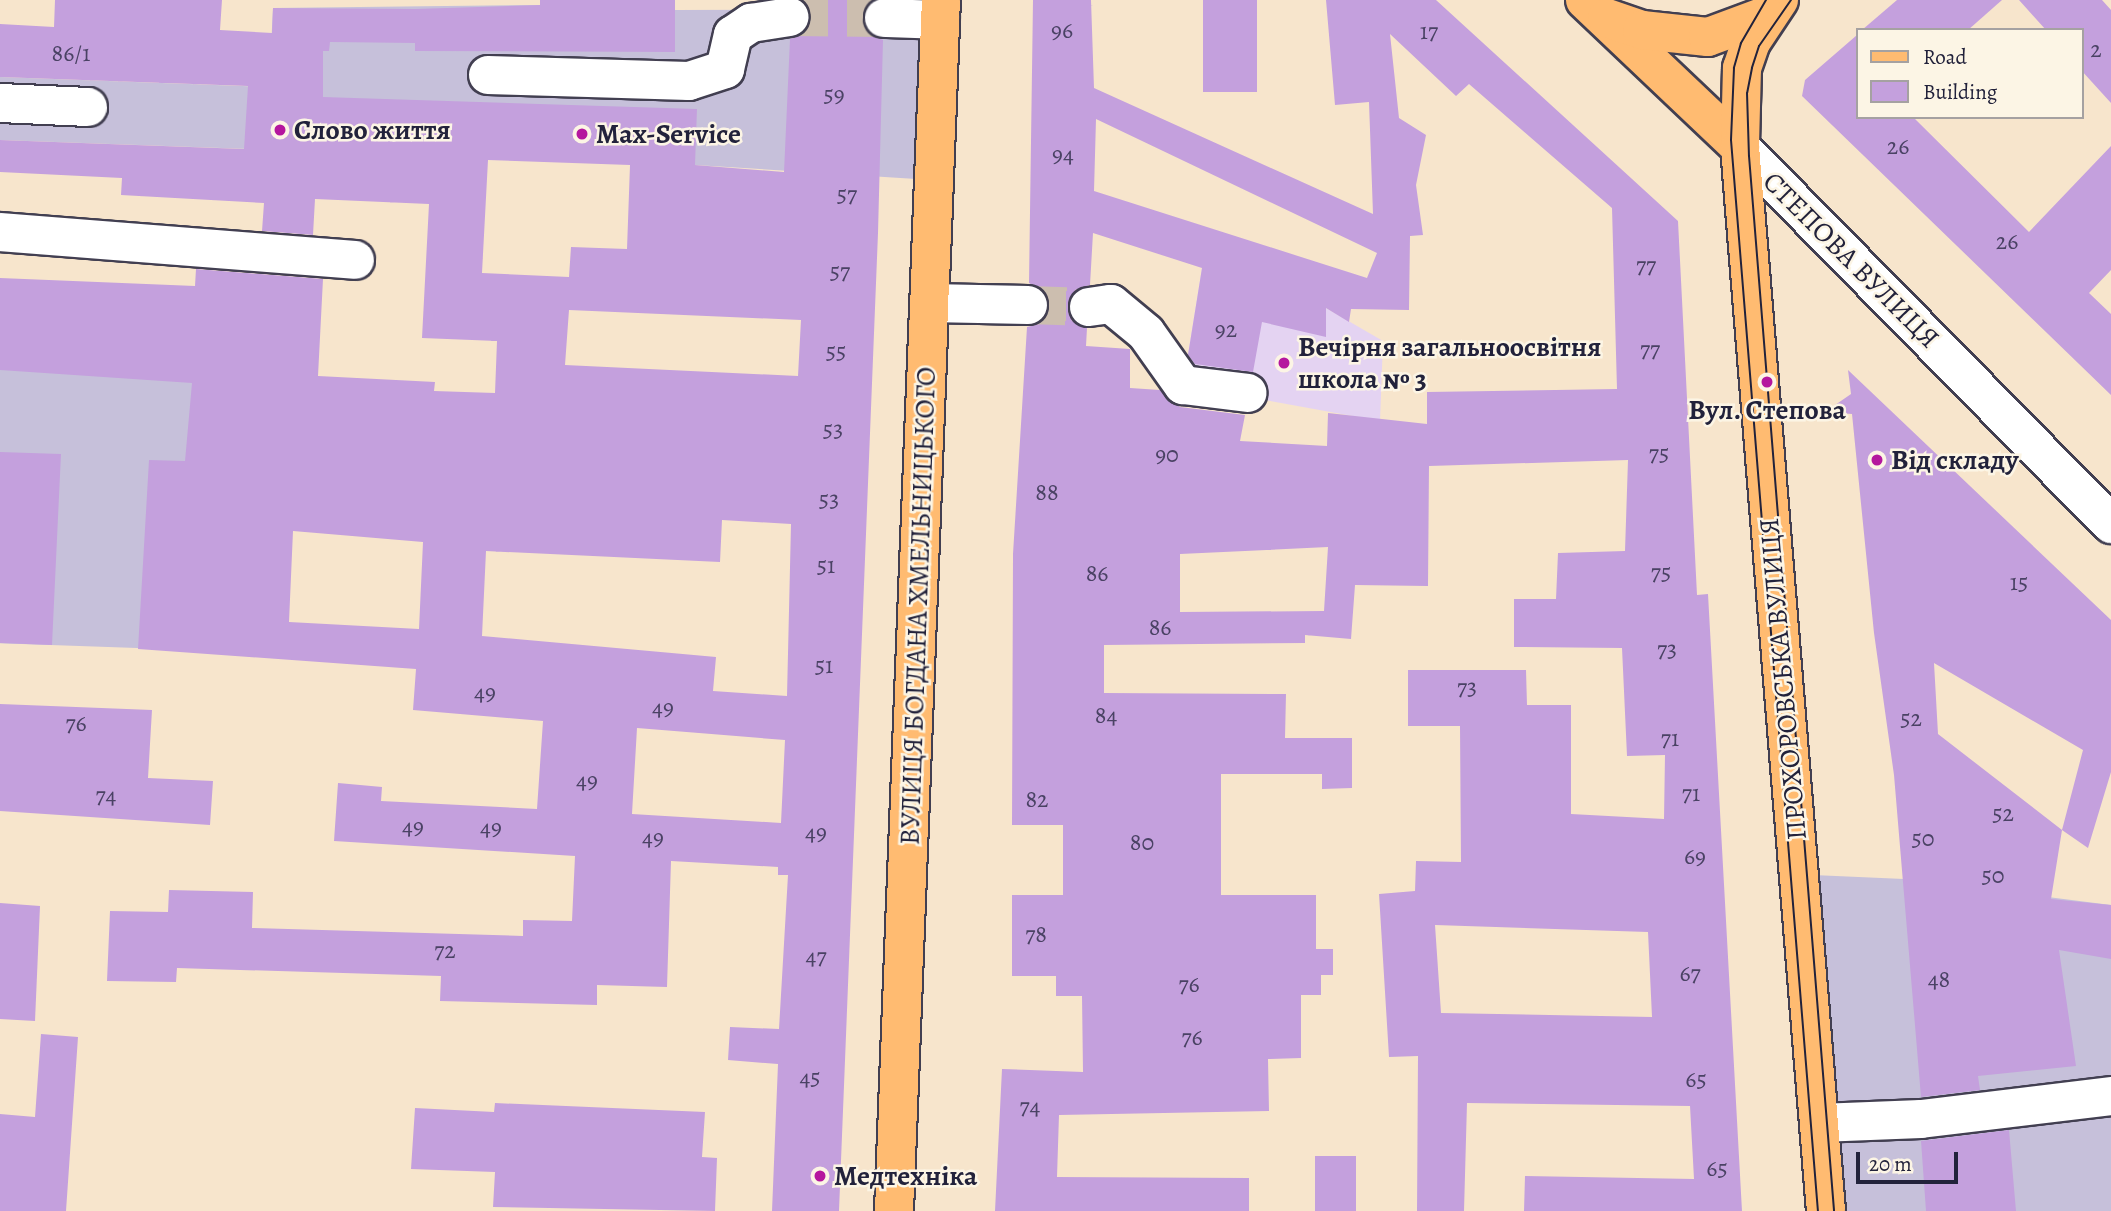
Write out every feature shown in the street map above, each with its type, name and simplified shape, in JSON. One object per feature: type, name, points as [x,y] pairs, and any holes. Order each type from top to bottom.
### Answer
[{"type":"main road","points":[[1594,8],[1642,30],[1688,37],[1722,35],[1772,8]]},
{"type":"main road","name":"СТЕПОВА ВУЛИЦЯ","points":[[1594,8],[1740,148]]},
{"type":"main road","name":"ПРОХОРОВСЬКА ВУЛИЦЯ","points":[[1772,8],[1742,68],[1740,148],[1826,1211]]},
{"type":"main road","name":"ВУЛИЦЯ БОГДАНА ХМЕЛЬНИЦЬКОГО","points":[[894,1211],[940,10]]},
{"type":"street","points":[[884,18],[940,10]]},
{"type":"street","points":[[488,75],[689,80],[726,69],[733,35],[751,23],[790,17]]},
{"type":"street","points":[[0,103],[88,107]]},
{"type":"street","name":"СТЕПОВА ВУЛИЦЯ","points":[[1740,148],[2111,524]]},
{"type":"street","points":[[0,232],[355,260]]},
{"type":"street","points":[[930,303],[1028,305]]},
{"type":"street","points":[[1089,307],[1111,304],[1146,333],[1183,385],[1248,393]]},
{"type":"street","points":[[1819,1123],[1921,1119],[2111,1096]]},
{"type":"shaded area","points":[[540,5],[675,10],[937,9],[932,180],[695,165],[0,140],[0,77],[269,87],[273,8]]},
{"type":"shaded area","name":"Вечірня загальноосвітня школа № 3","points":[[1202,268],[1326,308],[1383,341],[1380,421],[1183,385]]},
{"type":"shaded area","points":[[0,310],[264,319],[252,652],[0,643]]},
{"type":"shaded area","points":[[1813,875],[1904,879],[2111,905],[2111,1211],[1839,1211]]},
{"type":"building","points":[[55,0],[222,0],[220,30],[272,33],[273,8],[415,9],[540,5],[540,0],[675,0],[675,52],[415,51],[415,43],[330,42],[329,51],[323,51],[323,97],[697,109],[695,165],[784,172],[790,39],[804,34],[812,14],[803,0],[872,0],[862,18],[872,36],[883,40],[878,233],[839,1211],[772,1211],[778,1064],[728,1060],[730,1027],[779,1029],[788,875],[778,875],[778,867],[671,861],[667,987],[597,985],[597,1005],[440,1001],[441,976],[177,968],[176,982],[107,981],[110,911],[168,912],[169,890],[253,892],[252,928],[523,936],[523,920],[572,921],[575,856],[334,841],[338,783],[382,787],[381,801],[537,809],[543,721],[413,710],[416,669],[138,649],[149,460],[185,461],[192,383],[0,370],[0,278],[195,286],[196,269],[323,279],[318,376],[435,382],[434,391],[495,393],[497,341],[422,338],[429,204],[315,199],[313,235],[262,231],[264,203],[121,195],[122,178],[0,172],[0,140],[244,149],[248,86],[0,77],[0,24],[54,27]],"holes":[[[488,160],[630,165],[627,249],[571,247],[569,277],[482,273]],[[569,310],[801,320],[798,376],[565,365]],[[722,520],[791,524],[787,696],[713,691],[716,657],[482,636],[486,551],[720,562]],[[293,531],[423,542],[419,629],[289,622]],[[637,728],[785,740],[781,823],[632,814]]]},
{"type":"building","points":[[1033,0],[1091,0],[1094,88],[1373,214],[1369,102],[1335,105],[1326,0],[1436,0],[1678,221],[1697,595],[1708,594],[1742,1211],[1524,1211],[1525,1176],[1694,1179],[1690,1106],[1467,1103],[1464,1211],[1417,1211],[1418,1056],[1389,1057],[1379,894],[1415,891],[1416,861],[1461,862],[1460,726],[1408,726],[1408,670],[1526,670],[1527,705],[1571,705],[1571,814],[1664,819],[1665,755],[1627,756],[1622,648],[1514,647],[1514,599],[1556,599],[1558,553],[1625,551],[1628,460],[1429,466],[1428,586],[1355,585],[1351,639],[1305,635],[1305,643],[1104,645],[1104,693],[1286,694],[1285,738],[1352,738],[1352,788],[1322,789],[1322,774],[1221,774],[1221,895],[1316,895],[1316,949],[1333,949],[1333,975],[1321,975],[1321,995],[1301,995],[1301,1058],[1268,1059],[1269,1111],[1059,1115],[1057,1177],[1249,1178],[1249,1211],[995,1211],[1002,1069],[1083,1072],[1082,996],[1056,996],[1056,976],[1012,976],[1012,895],[1063,895],[1063,825],[1012,825],[1013,554],[1027,327],[1039,324],[1050,306],[1047,294],[1029,283]],"holes":[[[1390,34],[1456,96],[1469,84],[1612,208],[1617,389],[1427,392],[1427,424],[1328,413],[1327,446],[1240,441],[1245,415],[1180,407],[1160,390],[1130,388],[1130,349],[1086,346],[1087,328],[1072,321],[1068,311],[1075,290],[1090,285],[1093,233],[1202,268],[1188,355],[1195,364],[1253,372],[1262,322],[1326,337],[1326,308],[1349,322],[1351,309],[1409,310],[1410,236],[1423,235],[1416,185],[1426,135],[1399,118]],[[1096,119],[1377,253],[1367,278],[1094,191]],[[1328,547],[1324,611],[1180,612],[1180,554]],[[1435,925],[1648,932],[1652,1017],[1441,1013]]]},
{"type":"building","points":[[1203,0],[1257,0],[1257,92],[1203,92]]},
{"type":"building","points":[[1897,0],[2002,0],[1970,28],[1864,28]]},
{"type":"building","points":[[2019,0],[2102,0],[2111,10],[2111,103],[2083,72],[2083,28],[2044,28]]},
{"type":"building","points":[[1856,36],[1856,119],[1915,119],[2029,232],[2111,146],[2111,270],[2089,293],[2111,314],[2111,395],[1802,96],[1805,80]]},
{"type":"building","points":[[1848,370],[2111,620],[2111,772],[2088,848],[2062,830],[2051,899],[2111,905],[2111,959],[2059,950],[2076,1066],[1978,1076],[1980,1090],[1921,1097],[1894,775],[1874,633],[1852,414],[1825,412],[1851,394]],"holes":[[[1934,663],[2083,750],[2062,830],[1938,734]]]},
{"type":"building","points":[[0,452],[61,454],[52,645],[0,643]]},
{"type":"building","points":[[0,704],[152,710],[148,778],[213,781],[210,825],[0,811]]},
{"type":"building","points":[[0,903],[40,906],[35,1021],[0,1019]]},
{"type":"building","points":[[41,1034],[78,1037],[66,1211],[0,1211],[0,1114],[35,1117]]},
{"type":"building","points":[[495,1103],[705,1112],[702,1157],[717,1158],[715,1211],[493,1207],[495,1172],[411,1169],[415,1108],[494,1112]]},
{"type":"building","points":[[2009,1130],[2016,1211],[1926,1211],[1921,1141]]},
{"type":"building","points":[[1315,1156],[1356,1156],[1356,1211],[1315,1211]]},
{"type":"tunnel","points":[[790,17],[884,18]]},
{"type":"tunnel","points":[[1028,305],[1089,307]]},
{"type":"tram line","points":[[1766,0],[1741,43],[1734,68],[1731,140],[1818,1211]]},
{"type":"tram line","points":[[1791,0],[1759,46],[1752,68],[1747,93],[1749,156],[1834,1211]]},
{"type":"place","name":"Слово життя","points":[[280,130]]},
{"type":"place","name":"Max-Service","points":[[582,134]]},
{"type":"place","name":"Вечірня загальноосвітня школа № 3","points":[[1284,363]]},
{"type":"place","name":"Вул. Степова","points":[[1767,382]]},
{"type":"place","name":"Від складу","points":[[1877,460]]},
{"type":"place","name":"Медтехніка","points":[[820,1176]]}]
